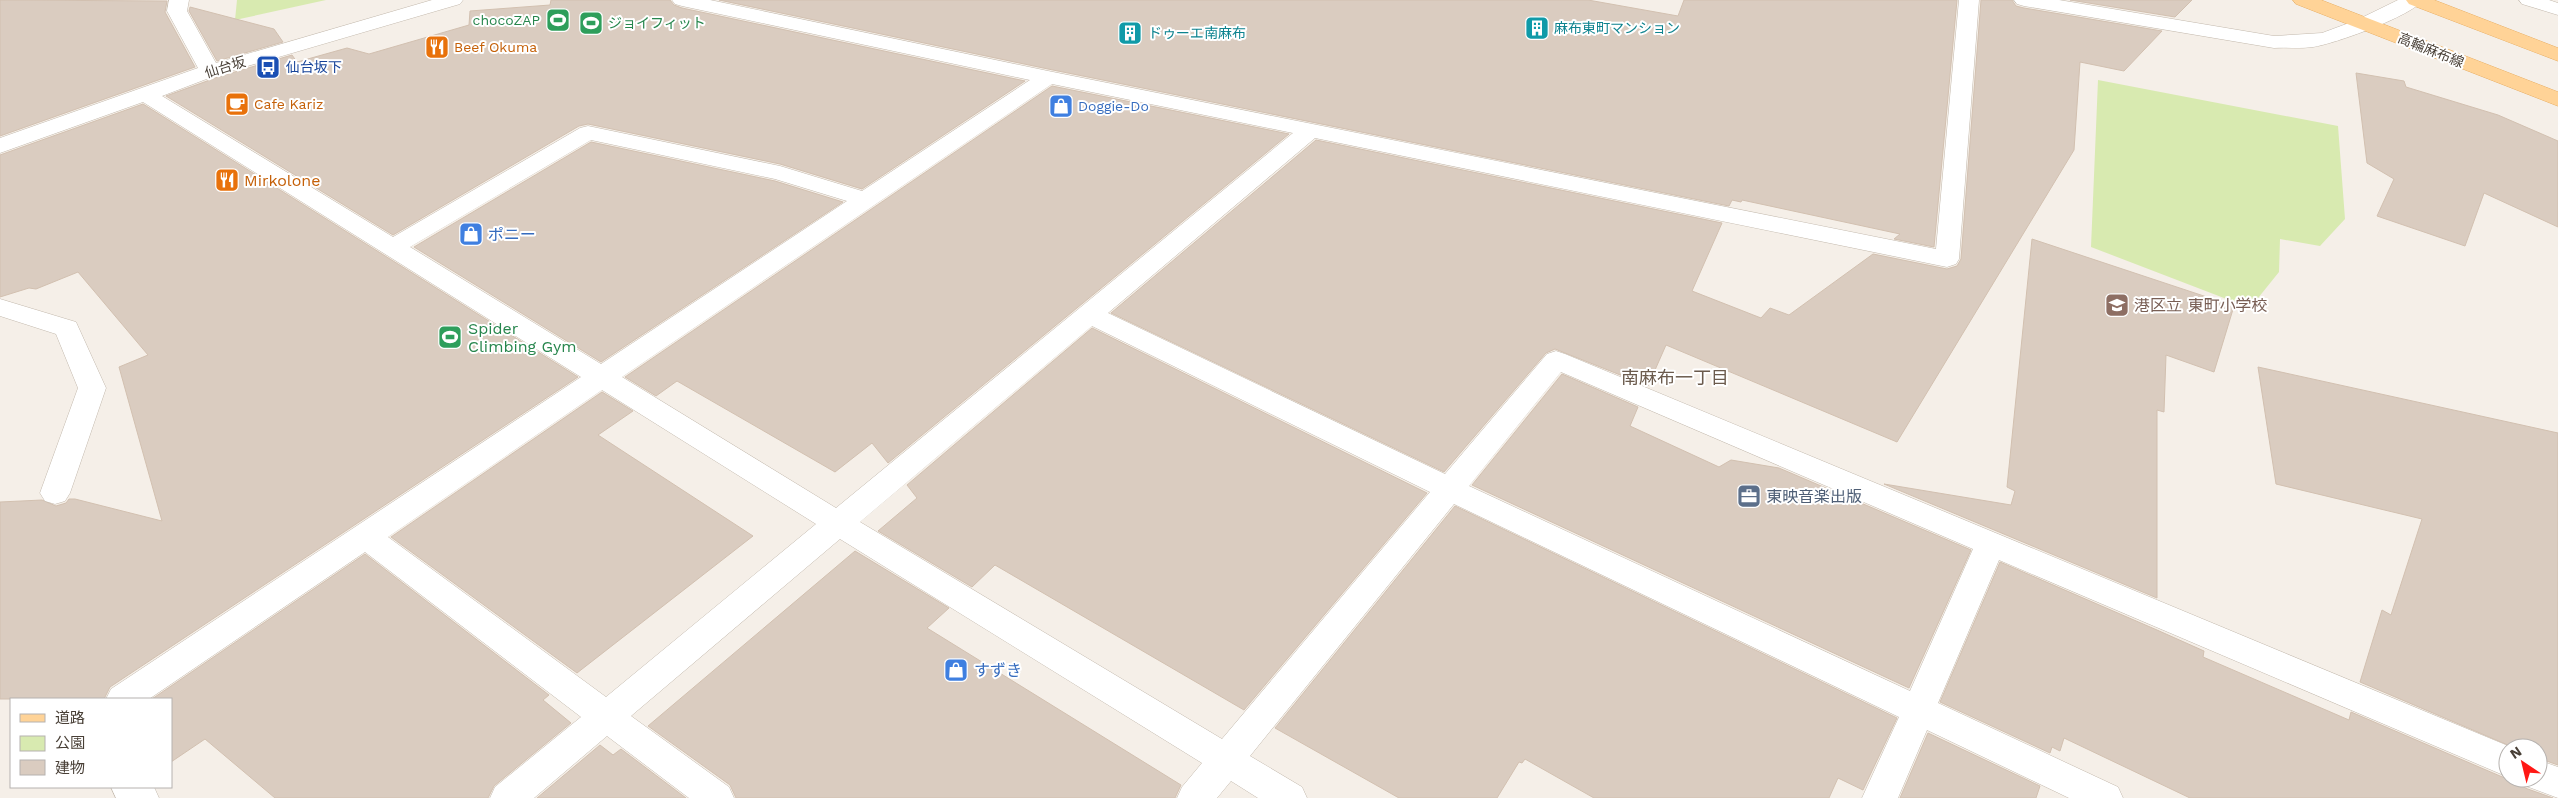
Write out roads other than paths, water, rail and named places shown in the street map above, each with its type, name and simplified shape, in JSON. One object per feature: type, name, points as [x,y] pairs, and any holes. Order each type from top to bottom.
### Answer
[{"type":"main road","name":"高輪麻布線","points":[[2303,0],[2558,100]]},
{"type":"main road","points":[[2414,0],[2558,55]]},
{"type":"street","points":[[179,0],[177,10],[210,71]]},
{"type":"street","name":"仙台坂","points":[[0,146],[210,71],[453,0]]},
{"type":"street","points":[[682,0],[1048,77],[1946,259],[1970,0]]},
{"type":"street","points":[[2024,0],[2274,42],[2311,41],[2330,37],[2365,24],[2414,0]]},
{"type":"street","points":[[2529,0],[2558,9]]},
{"type":"street","points":[[124,698],[868,200],[1048,77]]},
{"type":"street","points":[[144,94],[603,377],[837,524],[1289,798]]},
{"type":"street","points":[[508,798],[1091,315],[1311,130]]},
{"type":"street","points":[[392,247],[588,133],[780,173],[868,200]]},
{"type":"street","points":[[0,307],[67,328],[92,388],[55,493]]},
{"type":"street","points":[[1091,315],[1449,489],[2105,798]]},
{"type":"street","points":[[1195,798],[1556,360],[2498,758]]},
{"type":"street","points":[[366,537],[716,798]]},
{"type":"street","points":[[1880,798],[1920,710],[1991,543]]},
{"type":"street","points":[[130,788],[141,798]]},
{"type":"place","name":"chocoZAP","points":[[558,20]]},
{"type":"place","name":"ジョイフィット","points":[[591,23]]},
{"type":"place","name":"麻布東町マンション","points":[[1537,28]]},
{"type":"place","name":"ドゥーエ南麻布","points":[[1130,33]]},
{"type":"place","name":"Beef Okuma","points":[[437,47]]},
{"type":"place","name":"仙台坂下","points":[[268,67]]},
{"type":"place","name":"Cafe Kariz","points":[[237,104]]},
{"type":"place","name":"Doggie-Do","points":[[1061,106]]},
{"type":"place","name":"Mirkolone","points":[[227,180]]},
{"type":"place","name":"ポニー","points":[[471,234]]},
{"type":"place","name":"港区立 東町小学校","points":[[2117,305]]},
{"type":"place","name":"Spider Climbing Gym","points":[[450,337]]},
{"type":"place","name":"東映音楽出版","points":[[1749,496]]},
{"type":"place","name":"すずき","points":[[956,670]]},
{"type":"district","name":"南麻布一丁目","points":[[1675,378]]}]
